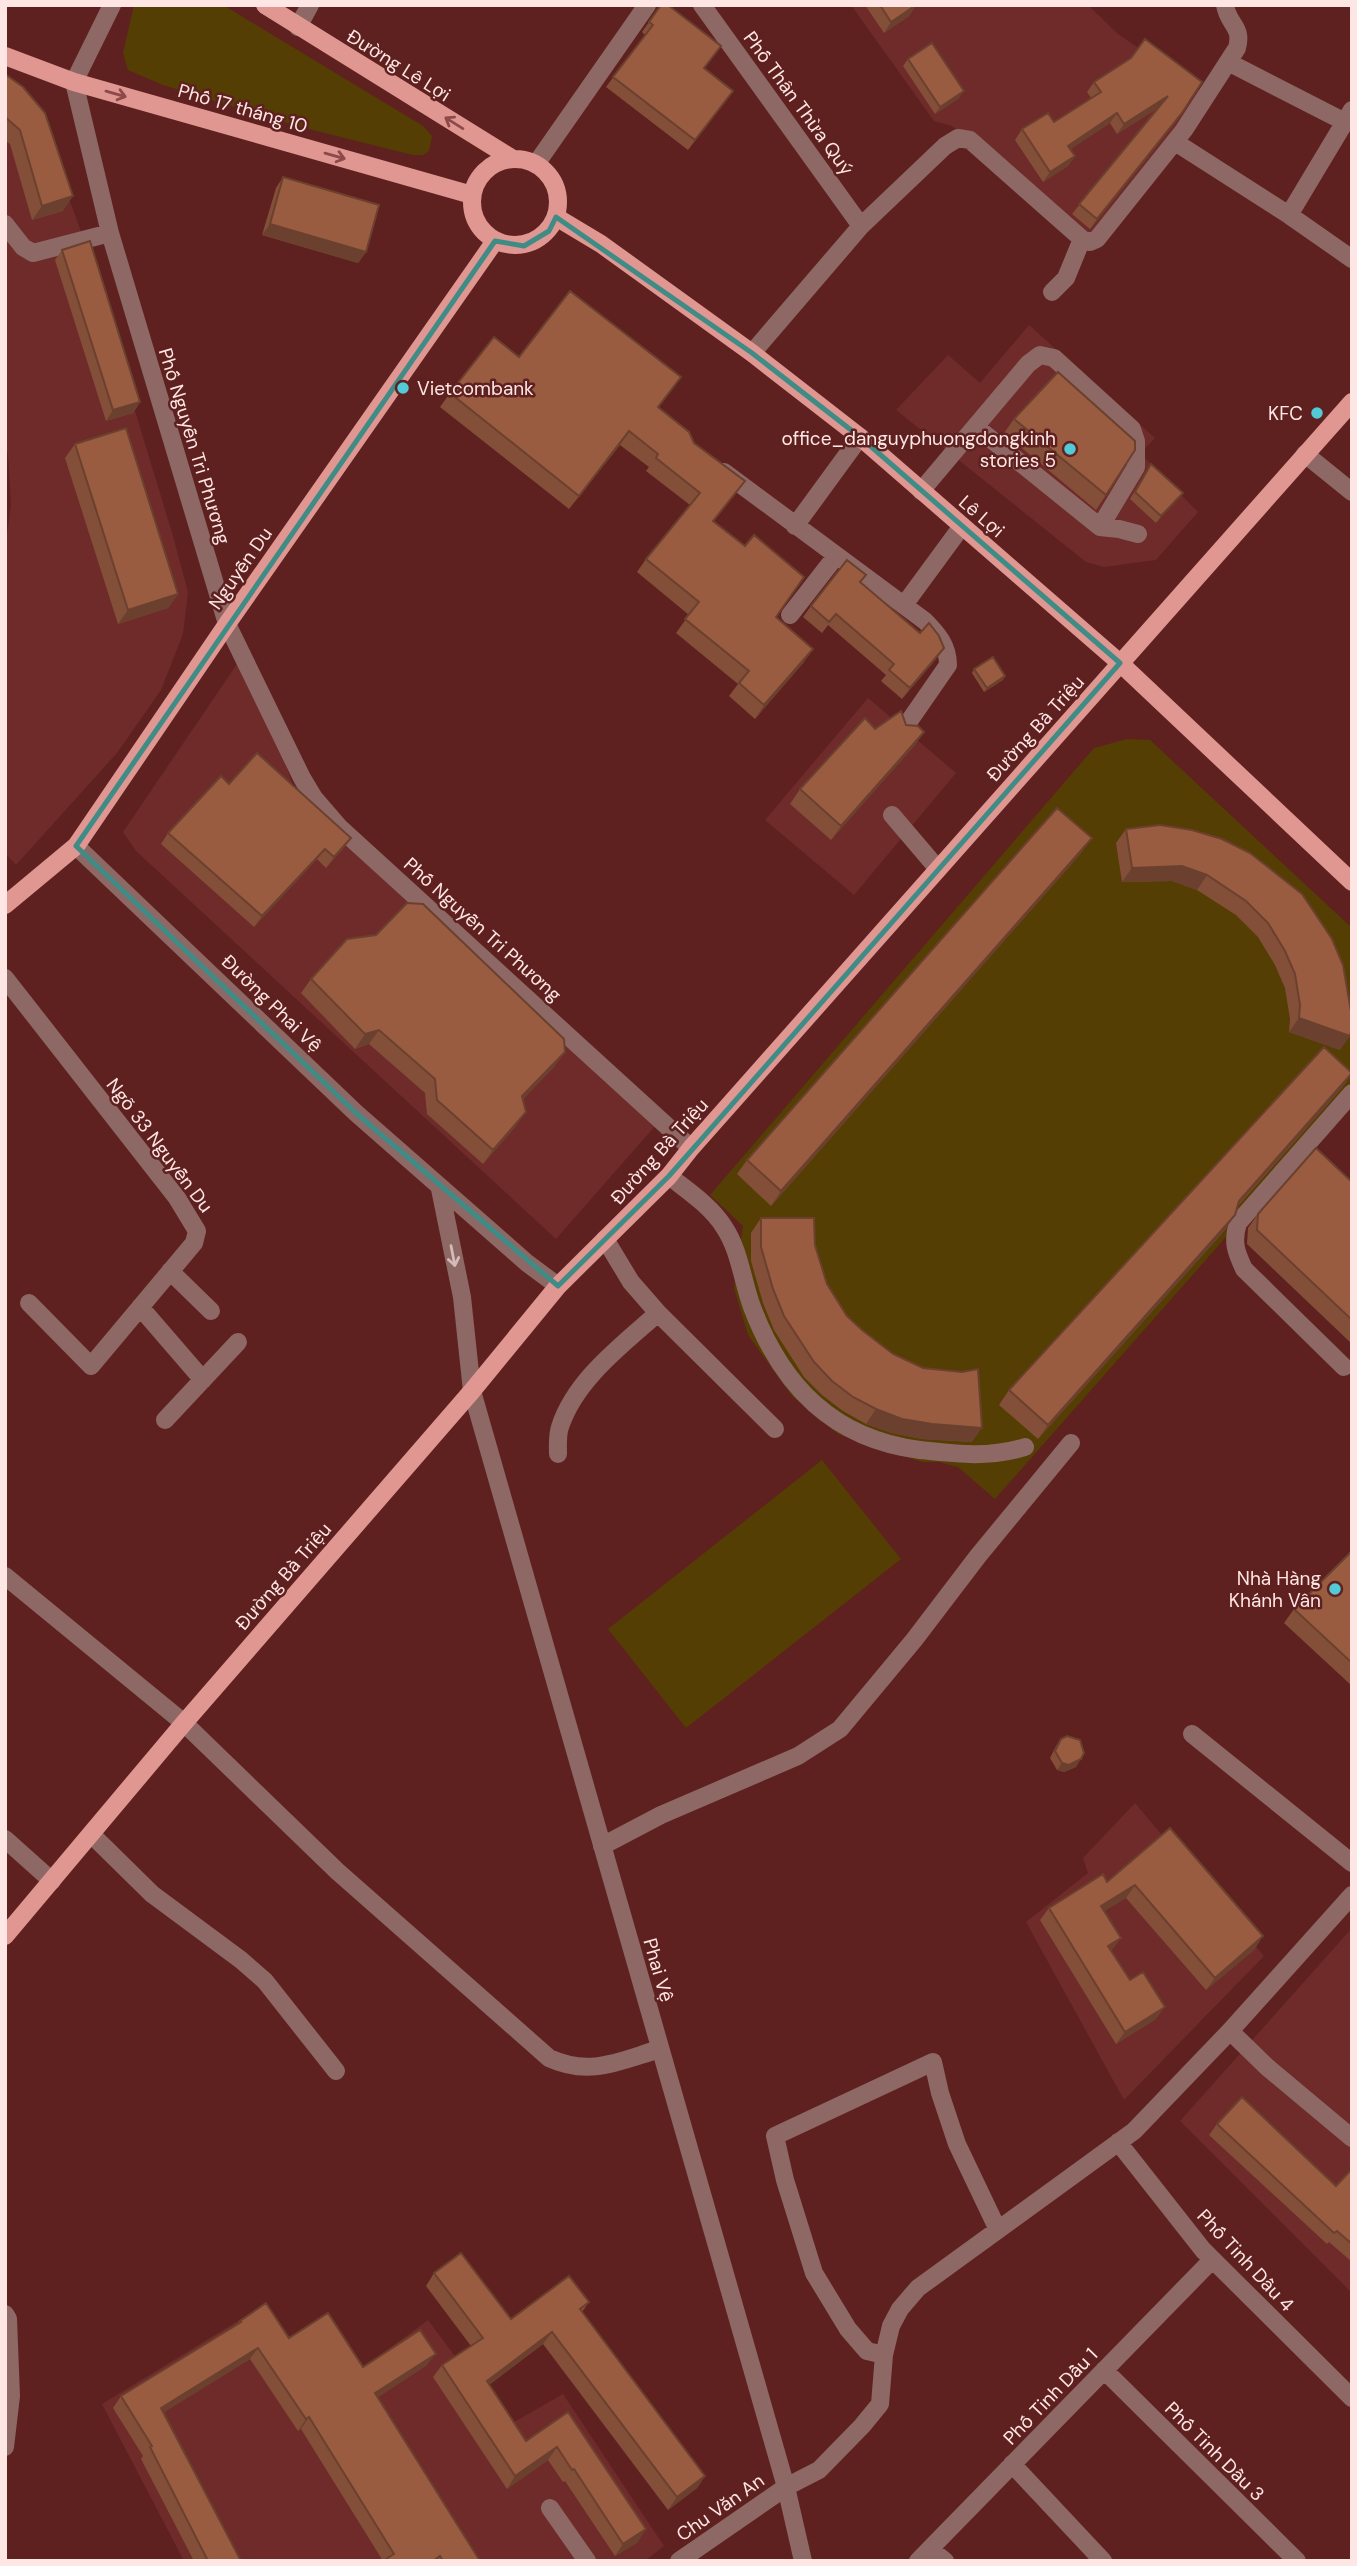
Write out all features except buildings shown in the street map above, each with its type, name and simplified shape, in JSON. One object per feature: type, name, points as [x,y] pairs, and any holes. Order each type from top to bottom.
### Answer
[{"type":"main road","name":"Đường Lê Lợi","points":[[265,5],[513,159]]},
{"type":"main road","name":"Phố 17 tháng 10","points":[[5,56],[74,82],[472,195]]},
{"type":"main road","points":[[513,159],[536,164],[548,174],[556,187],[559,202],[549,231],[524,246],[495,242],[481,230],[472,213],[472,195],[477,181],[486,170],[498,162],[513,159]]},
{"type":"main road","name":"Lê Lợi","points":[[556,217],[601,244],[752,353],[860,437],[1120,663],[1352,882]]},
{"type":"main road","name":"Nguyễn Du","points":[[5,905],[76,846],[227,624],[495,242]]},
{"type":"main road","name":"Đường Bà Triệu","points":[[5,1936],[184,1723],[472,1391],[558,1286],[669,1176],[1352,402]]},
{"type":"street","points":[[74,82],[112,5]]},
{"type":"street","points":[[298,27],[310,5]]},
{"type":"street","points":[[536,164],[647,5]]},
{"type":"street","name":"Phố Thân Thừa Quý","points":[[702,5],[861,226]]},
{"type":"street","points":[[752,353],[861,226],[945,146],[958,138],[970,140],[1082,239],[1090,242],[1097,239],[1175,142],[1237,48],[1240,37],[1225,5]]},
{"type":"street","points":[[1228,62],[1348,116],[1289,215]]},
{"type":"street","name":"Phố Nguyễn Tri Phương","points":[[74,82],[110,233],[227,624],[314,799],[349,836],[691,1148]]},
{"type":"street","points":[[1175,142],[1352,259]]},
{"type":"street","points":[[5,224],[23,247],[33,253],[110,233]]},
{"type":"street","points":[[1052,292],[1066,278],[1082,239]]},
{"type":"street","points":[[921,491],[1028,364],[1040,355],[1054,358],[1132,429],[1136,441],[1136,467],[1100,527]]},
{"type":"street","points":[[976,427],[1100,527],[1138,534]]},
{"type":"street","points":[[794,526],[860,437]]},
{"type":"street","points":[[1306,454],[1352,492]]},
{"type":"street","points":[[712,463],[925,621],[939,636],[948,654],[948,665],[903,730]]},
{"type":"street","points":[[904,605],[961,526]]},
{"type":"street","points":[[790,615],[836,556]]},
{"type":"street","points":[[892,815],[938,869]]},
{"type":"street","name":"Đường Phai Vệ","points":[[76,846],[356,1113],[440,1189],[558,1286]]},
{"type":"street","name":"Ngõ 33 Nguyễn Du","points":[[5,978],[197,1231],[194,1243],[91,1366],[29,1303]]},
{"type":"street","points":[[1344,1367],[1244,1269],[1233,1238],[1238,1223],[1352,1093]]},
{"type":"street","points":[[669,1176],[701,1201],[723,1225],[736,1251],[751,1304],[771,1351],[796,1385],[836,1421],[864,1436],[906,1448],[970,1456],[1004,1454],[1025,1447]]},
{"type":"street","points":[[440,1189],[462,1297],[472,1391]]},
{"type":"street","points":[[605,1239],[631,1282],[658,1313],[775,1429]]},
{"type":"street","points":[[170,1271],[211,1311]]},
{"type":"street","points":[[140,1307],[203,1380]]},
{"type":"street","points":[[558,1454],[558,1430],[570,1402],[624,1343],[658,1313]]},
{"type":"street","points":[[165,1420],[238,1342]]},
{"type":"street","name":"Phai Vệ","points":[[472,1391],[786,2487],[803,2561]]},
{"type":"street","points":[[602,1846],[661,1815],[798,1756],[840,1729],[1071,1443]]},
{"type":"street","points":[[5,1576],[184,1723],[337,1871],[549,2058],[567,2066],[587,2068],[660,2049]]},
{"type":"street","points":[[1192,1734],[1352,1863]]},
{"type":"street","points":[[91,1834],[152,1894],[265,1981],[336,2071]]},
{"type":"street","points":[[5,1839],[52,1881]]},
{"type":"street","name":"Chu Văn An","points":[[679,2561],[786,2487],[819,2470],[880,2404],[884,2355],[891,2326],[900,2309],[918,2288],[1134,2131],[1230,2031],[1352,1895]]},
{"type":"street","points":[[1230,2031],[1267,2067],[1352,2138]]},
{"type":"street","points":[[884,2355],[867,2351],[848,2329],[814,2273],[785,2180],[775,2136],[933,2062],[957,2144],[998,2230]]},
{"type":"street","name":"Phố Tinh Dầu 4","points":[[1118,2142],[1212,2260],[1352,2398]]},
{"type":"street","name":"Phố Tinh Dầu 1","points":[[924,2555],[1212,2260]]},
{"type":"street","points":[[5,2314],[8,2319],[11,2396],[5,2446]]},
{"type":"street","name":"Phố Tinh Dầu 3","points":[[1104,2370],[1297,2561]]},
{"type":"street","points":[[1012,2464],[1103,2561]]},
{"type":"street","points":[[550,2508],[587,2561]]},
{"type":"street","points":[[924,2555],[945,2561]]},
{"type":"highlighted area","points":[[556,217],[752,353],[860,437],[1120,663],[669,1176],[558,1286],[356,1113],[76,846],[495,241],[524,246],[549,231]]},
{"type":"shaded area","points":[[134,5],[223,5],[423,126],[432,136],[429,151],[423,155],[413,155],[297,126],[163,85],[128,70],[123,53]]},
{"type":"shaded area","points":[[851,5],[1088,5],[1118,34],[1204,93],[1092,245],[952,126],[934,121]]},
{"type":"shaded area","points":[[5,86],[39,117],[79,226],[188,592],[183,634],[161,690],[117,753],[16,865],[5,853],[5,551],[11,504],[5,445]]},
{"type":"shaded area","points":[[1029,325],[1155,438],[1140,453],[1198,512],[1156,560],[1104,567],[1086,562],[896,410],[948,355],[980,383]]},
{"type":"shaded area","points":[[237,664],[281,750],[294,789],[656,1125],[556,1239],[136,851],[123,832]]},
{"type":"shaded area","points":[[868,698],[956,773],[854,895],[765,820]]},
{"type":"shaded area","points":[[1127,739],[1150,740],[1352,928],[1352,1094],[995,1499],[958,1467],[939,1462],[922,1462],[838,1434],[792,1396],[748,1335],[734,1288],[743,1226],[710,1195],[1094,748]]},
{"type":"shaded area","points":[[822,1460],[901,1559],[686,1728],[608,1629]]},
{"type":"shaded area","points":[[1135,1803],[1264,1956],[1124,2100],[1026,1922],[1088,1873],[1083,1858]]},
{"type":"shaded area","points":[[1352,1928],[1352,2293],[1180,2121]]},
{"type":"shaded area","points":[[259,2308],[318,2401],[428,2320],[507,2426],[563,2394],[664,2546],[645,2561],[184,2561],[102,2404]]},
{"type":"place","name":"Vietcombank","points":[[403,388]]},
{"type":"place","name":"KFC","points":[[1317,413]]},
{"type":"place","name":"office_danguyphuongdongkinh stories 5","points":[[1070,449]]},
{"type":"place","name":"Nhà Hàng Khánh Vân","points":[[1335,1589]]}]
